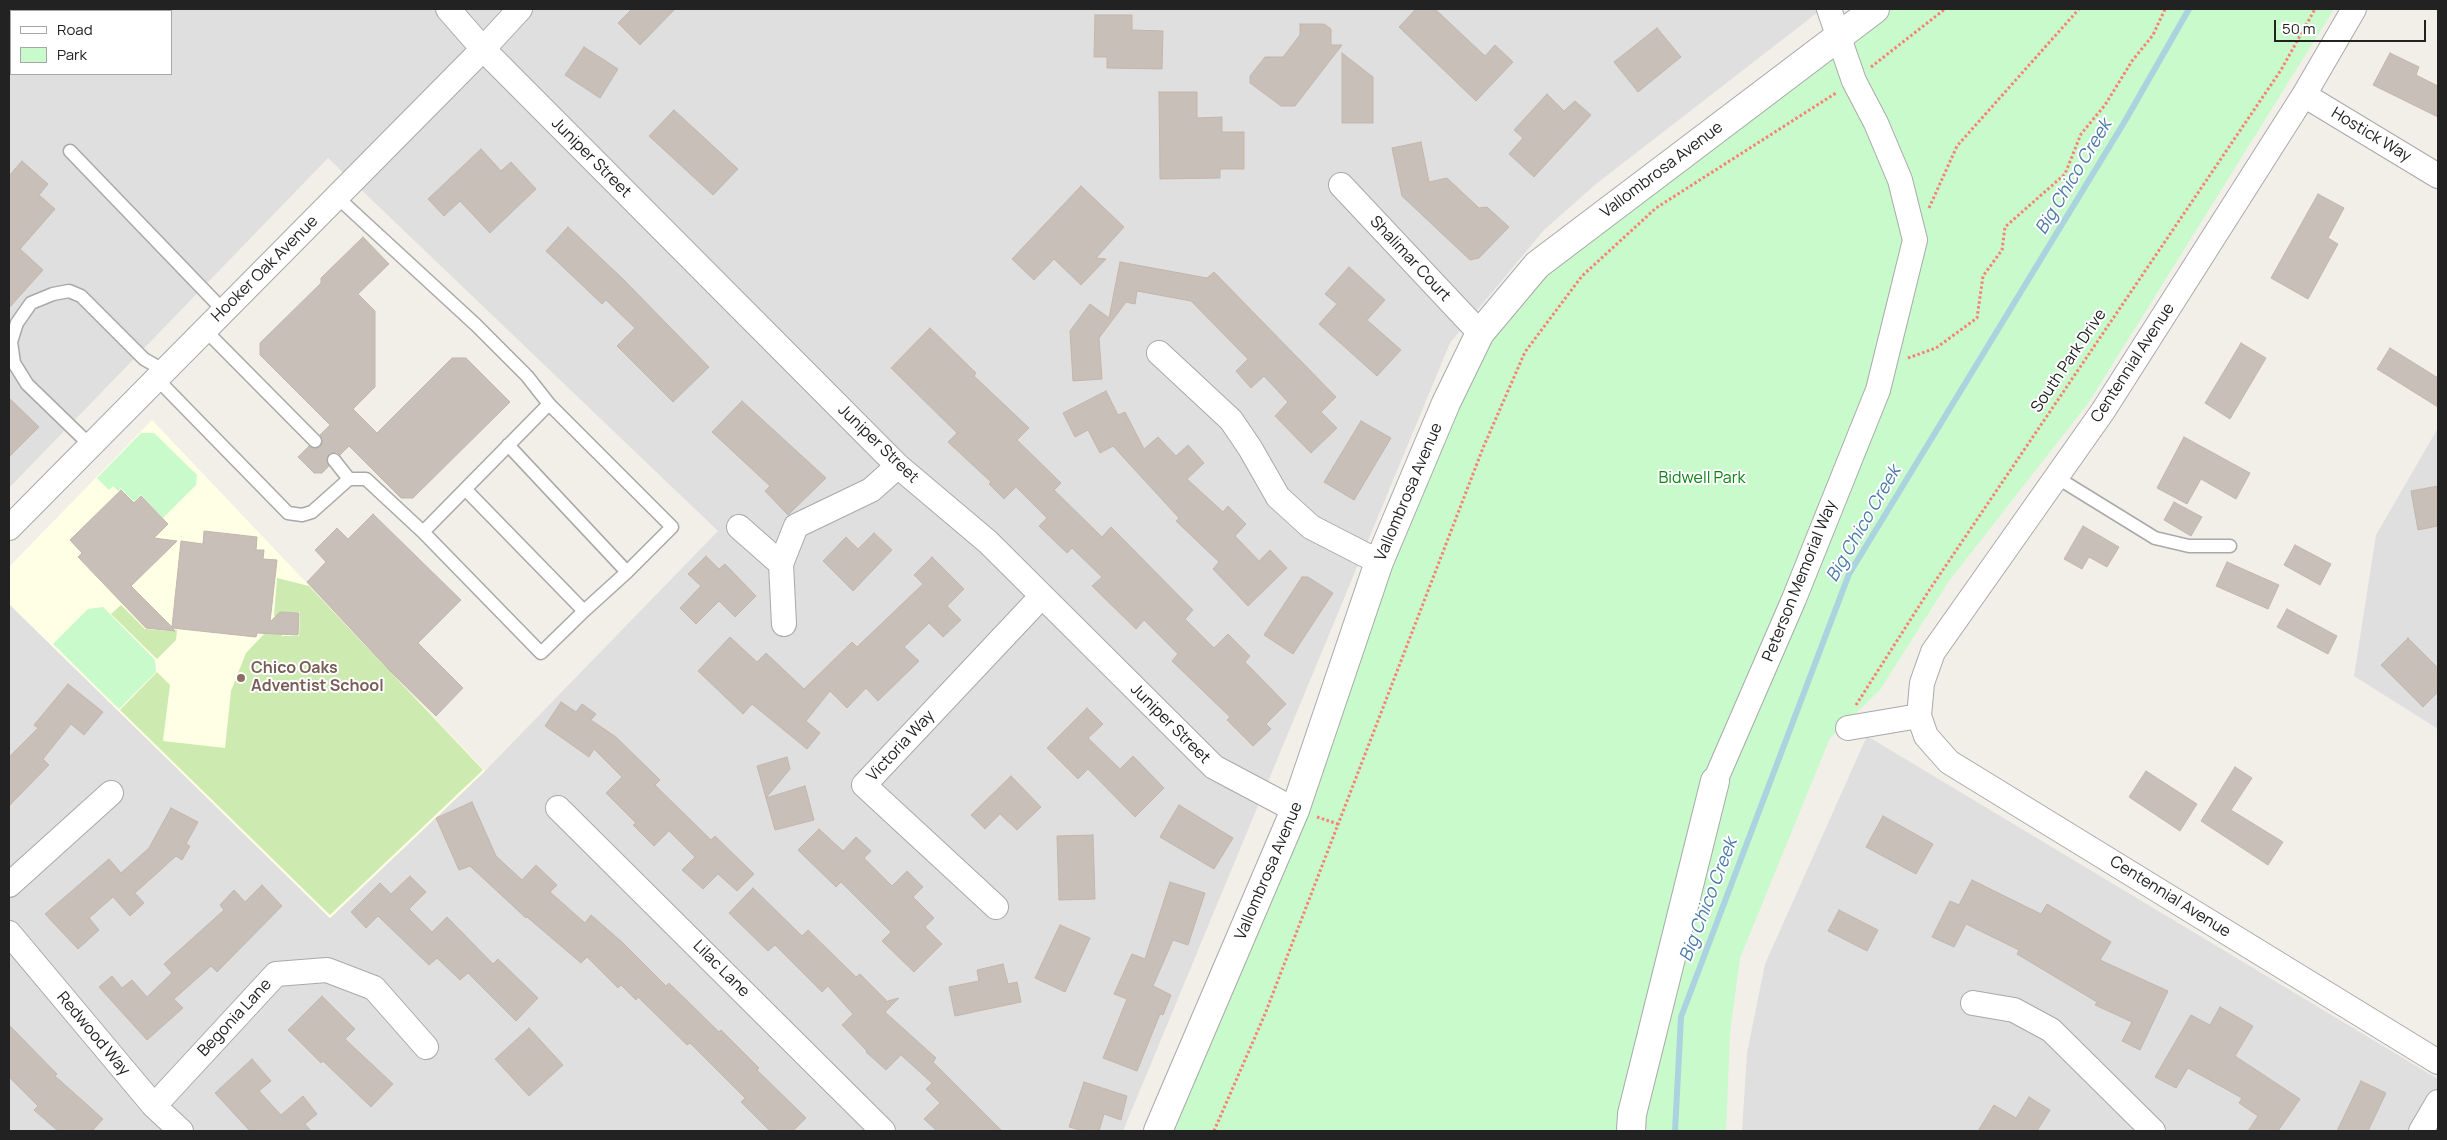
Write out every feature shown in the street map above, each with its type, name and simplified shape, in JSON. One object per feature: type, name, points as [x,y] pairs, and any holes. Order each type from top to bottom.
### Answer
[{"type":"street","name":"Juniper Street","points":[[448,9],[483,49],[898,466],[988,542],[1041,597],[1214,767],[1296,810]]},
{"type":"street","name":"Hooker Oak Avenue","points":[[9,528],[483,49],[520,9]]},
{"type":"street","name":"Peterson Memorial Way","points":[[1631,1131],[1635,1104],[1715,781],[1794,599],[1878,390],[1915,240],[1900,180],[1876,123],[1854,81],[1829,9]]},
{"type":"street","name":"Vallombrosa Avenue","points":[[1158,1131],[1296,810],[1379,562],[1446,403],[1480,332],[1537,265],[1875,9]]},
{"type":"street","name":"Centennial Avenue","points":[[2354,9],[2304,94],[2103,411],[1932,652],[1922,683],[1919,716],[1926,736],[1949,762],[2438,1062]]},
{"type":"street","name":"Hostick Way","points":[[2304,94],[2438,176]]},
{"type":"street","name":"Shalimar Court","points":[[1341,185],[1480,332]]},
{"type":"street","points":[[1159,353],[1231,420],[1278,497],[1311,527],[1379,562]]},
{"type":"street","points":[[784,624],[780,564],[796,526],[871,490],[898,466]]},
{"type":"street","points":[[739,527],[780,564]]},
{"type":"street","name":"Victoria Way","points":[[996,907],[864,785],[1041,597]]},
{"type":"street","points":[[1848,728],[1919,716]]},
{"type":"street","points":[[9,885],[111,793]]},
{"type":"street","name":"Lilac Lane","points":[[558,808],[874,1128]]},
{"type":"street","name":"Redwood Way","points":[[9,933],[154,1106],[181,1131]]},
{"type":"street","name":"Begonia Lane","points":[[154,1106],[276,974],[327,970],[374,988],[426,1047]]},
{"type":"street","points":[[1973,1003],[2014,1010],[2051,1030],[2153,1131]]},
{"type":"street","points":[[2421,1131],[2438,1102]]},
{"type":"lane","points":[[70,151],[224,312]]},
{"type":"lane","points":[[91,446],[27,384],[14,363],[10,342],[17,323],[32,303],[53,294],[69,291],[81,296],[161,375],[288,512],[302,515],[312,512],[349,479],[366,479],[423,532],[541,653],[672,527],[549,404],[527,376],[476,325],[337,197]]},
{"type":"lane","points":[[205,330],[314,441]]},
{"type":"lane","points":[[423,532],[549,404]]},
{"type":"lane","points":[[508,445],[627,572]]},
{"type":"lane","points":[[334,460],[349,479]]},
{"type":"lane","points":[[2056,477],[2156,538],[2189,546],[2230,546]]},
{"type":"lane","points":[[465,490],[584,611]]},
{"type":"path","points":[[1214,1131],[1265,1014],[1483,448],[1525,352],[1582,276],[1656,208],[1854,81],[1946,9]]},
{"type":"path","points":[[1915,240],[1957,146],[2080,9]]},
{"type":"path","points":[[1884,367],[1936,348],[1977,318],[1983,276],[2002,250],[2005,227],[2065,174],[2081,134],[2105,105],[2132,61],[2153,34],[2165,9]]},
{"type":"path","name":"South Park Drive","points":[[1848,728],[1855,705],[1930,589],[2281,70],[2315,9]]},
{"type":"shaded area","points":[[1822,9],[1596,184],[1544,230],[1450,343],[1123,1131],[9,1131],[9,604],[330,918],[485,771],[718,531],[328,158],[9,488],[9,21],[10,75],[172,75],[172,10],[24,10]]},
{"type":"shaded area","name":"Chico Oaks Adventist School","points":[[152,420],[485,771],[330,918],[9,604],[9,567]]},
{"type":"shaded area","points":[[2438,428],[2438,729],[2354,676],[2376,535]]},
{"type":"shaded area","points":[[1867,736],[2438,1079],[2438,1131],[1742,1131],[1747,1053],[1765,964]]},
{"type":"green space","name":"Bidwell Park","points":[[1875,9],[2334,9],[2089,402],[1949,581],[1880,690],[1830,738],[1740,958],[1730,1032],[1726,1131],[1158,1131],[1446,403],[1537,265]]},
{"type":"green space","points":[[141,433],[154,433],[197,475],[196,485],[163,518],[141,495],[134,502],[121,488],[118,491],[113,486],[109,490],[97,478]]},
{"type":"green space","points":[[277,578],[309,586],[483,770],[330,915],[120,710],[157,672],[170,685],[163,741],[225,748],[231,691],[246,653],[265,633],[282,630],[282,636],[299,636],[300,612],[284,612],[283,617],[274,616]]},
{"type":"green space","points":[[121,605],[145,629],[177,630],[176,640],[157,659],[111,614]]},
{"type":"green space","points":[[103,607],[155,660],[156,672],[119,709],[53,644],[88,609]]},
{"type":"building","points":[[632,9],[675,9],[640,45],[618,23]]},
{"type":"building","points":[[1416,9],[1435,9],[1485,56],[1495,45],[1513,62],[1476,101],[1399,27]]},
{"type":"building","points":[[1095,15],[1132,15],[1132,30],[1163,31],[1162,69],[1107,68],[1107,57],[1094,57]]},
{"type":"building","points":[[1300,24],[1324,24],[1331,29],[1331,45],[1342,45],[1295,106],[1281,106],[1250,83],[1250,76],[1265,57],[1283,57],[1300,35]]},
{"type":"building","points":[[1657,28],[1681,57],[1638,92],[1614,62]]},
{"type":"building","points":[[584,47],[618,69],[600,98],[565,75]]},
{"type":"building","points":[[1342,53],[1373,77],[1373,123],[1342,123]]},
{"type":"building","points":[[2390,53],[2419,67],[2416,75],[2438,86],[2438,117],[2373,85]]},
{"type":"building","points":[[1159,92],[1197,92],[1197,118],[1222,117],[1222,132],[1244,132],[1244,169],[1220,169],[1220,178],[1160,179]]},
{"type":"building","points":[[1547,94],[1564,111],[1575,101],[1591,115],[1534,177],[1509,154],[1523,138],[1514,130]]},
{"type":"building","points":[[674,110],[738,169],[713,195],[649,136]]},
{"type":"building","points":[[1421,142],[1429,182],[1447,178],[1479,208],[1487,207],[1509,227],[1479,258],[1470,260],[1402,196],[1392,148]]},
{"type":"building","points":[[481,149],[501,171],[511,162],[536,189],[490,233],[460,201],[444,216],[428,199]]},
{"type":"building","points":[[22,161],[48,184],[39,195],[55,209],[20,249],[43,270],[9,308],[9,176]]},
{"type":"building","points":[[1081,186],[1124,227],[1096,258],[1106,259],[1081,285],[1054,259],[1034,280],[1012,259]]},
{"type":"building","points":[[2318,194],[2344,208],[2328,238],[2338,244],[2308,299],[2271,278]]},
{"type":"building","points":[[568,227],[622,278],[709,367],[673,402],[617,346],[635,328],[606,300],[602,304],[546,251]]},
{"type":"building","points":[[363,237],[389,264],[358,294],[375,311],[375,387],[353,409],[377,433],[452,358],[466,358],[510,402],[413,498],[401,498],[349,446],[340,455],[337,452],[329,453],[326,461],[329,466],[322,473],[314,473],[298,457],[309,446],[317,449],[321,446],[323,439],[320,435],[330,425],[260,355],[260,343],[321,283],[321,278]]},
{"type":"building","points":[[1120,262],[1207,278],[1214,272],[1336,397],[1321,412],[1337,428],[1311,453],[1275,416],[1288,402],[1264,376],[1251,388],[1236,371],[1248,359],[1191,301],[1137,291],[1135,304],[1126,302],[1099,338],[1102,379],[1073,381],[1070,331],[1090,304],[1109,318]]},
{"type":"building","points":[[1349,267],[1385,300],[1367,320],[1401,350],[1377,376],[1319,324],[1337,304],[1325,294]]},
{"type":"building","points":[[930,328],[976,373],[974,376],[1029,428],[1017,440],[1061,483],[1054,490],[1102,537],[1111,527],[1193,610],[1185,619],[1214,648],[1228,634],[1250,656],[1245,662],[1286,704],[1266,724],[1271,729],[1253,746],[1227,720],[1230,717],[1172,661],[1178,654],[1144,620],[1136,629],[1092,586],[1102,577],[1072,548],[1067,553],[1039,526],[1047,518],[1016,487],[1004,499],[989,484],[991,482],[948,442],[957,433],[891,368]]},
{"type":"building","points":[[2241,343],[2266,358],[2230,419],[2205,403]]},
{"type":"building","points":[[2390,348],[2438,378],[2438,407],[2377,369]]},
{"type":"building","points":[[1106,391],[1118,415],[1125,412],[1144,449],[1158,437],[1176,456],[1188,445],[1204,463],[1187,479],[1223,512],[1228,506],[1246,524],[1235,536],[1259,561],[1270,550],[1287,568],[1248,606],[1213,569],[1219,562],[1176,521],[1179,518],[1113,446],[1100,453],[1088,430],[1075,437],[1063,413]]},
{"type":"building","points":[[9,398],[39,427],[9,457]]},
{"type":"building","points":[[742,401],[826,478],[788,515],[765,491],[770,486],[712,432]]},
{"type":"building","points":[[1361,421],[1391,438],[1354,500],[1324,482]]},
{"type":"building","points":[[2184,437],[2250,473],[2236,499],[2201,479],[2187,504],[2157,488]]},
{"type":"building","points":[[2438,486],[2438,526],[2418,530],[2411,491]]},
{"type":"building","points":[[121,490],[134,503],[141,496],[168,524],[154,538],[177,541],[131,586],[172,627],[181,541],[203,544],[204,531],[257,537],[256,550],[264,550],[263,559],[277,560],[270,622],[280,612],[299,613],[298,635],[257,633],[256,637],[172,628],[175,631],[146,628],[78,557],[82,553],[70,540]]},
{"type":"building","points":[[2174,502],[2202,517],[2191,536],[2164,520]]},
{"type":"building","points":[[373,514],[461,600],[418,643],[463,688],[436,716],[390,671],[307,582],[326,562],[315,550],[337,528],[348,539]]},
{"type":"building","points":[[2083,526],[2119,547],[2107,567],[2089,557],[2082,569],[2064,559]]},
{"type":"building","points":[[874,533],[892,550],[853,591],[823,561],[846,537],[858,549]]},
{"type":"building","points":[[2295,545],[2331,564],[2320,585],[2284,565]]},
{"type":"building","points":[[706,556],[719,569],[725,564],[756,596],[735,617],[719,601],[696,624],[680,608],[701,586],[688,574]]},
{"type":"building","points":[[932,557],[964,589],[947,606],[961,620],[943,637],[929,623],[904,647],[919,661],[878,701],[866,688],[847,708],[830,691],[806,721],[820,733],[807,749],[752,704],[743,714],[698,671],[730,637],[757,662],[766,653],[804,689],[852,642],[857,647],[923,584],[914,575]]},
{"type":"building","points":[[2227,562],[2279,585],[2268,609],[2216,586]]},
{"type":"building","points":[[1302,577],[1308,577],[1333,593],[1293,654],[1264,635]]},
{"type":"building","points":[[2287,609],[2337,636],[2328,654],[2277,627]]},
{"type":"building","points":[[2408,638],[2438,668],[2438,692],[2423,707],[2381,665]]},
{"type":"building","points":[[68,684],[103,712],[84,735],[71,724],[43,759],[49,765],[9,806],[9,757],[38,728],[34,725]]},
{"type":"building","points":[[561,702],[576,712],[582,704],[596,714],[591,720],[616,737],[660,780],[655,785],[711,840],[715,836],[754,874],[737,891],[718,874],[703,889],[682,870],[695,857],[669,831],[654,846],[633,825],[636,823],[606,793],[622,777],[594,749],[589,757],[545,726]]},
{"type":"building","points":[[1087,708],[1103,724],[1088,738],[1120,769],[1133,756],[1164,788],[1135,817],[1088,769],[1078,779],[1047,748]]},
{"type":"building","points":[[787,757],[790,769],[766,798],[757,766]]},
{"type":"building","points":[[2235,767],[2252,778],[2231,810],[2283,842],[2268,865],[2201,821]]},
{"type":"building","points":[[2146,771],[2197,804],[2180,831],[2129,797]]},
{"type":"building","points":[[1011,776],[1041,807],[1017,830],[1000,814],[985,829],[971,815]]},
{"type":"building","points":[[805,786],[814,820],[775,830],[766,798]]},
{"type":"building","points":[[472,802],[496,856],[522,880],[536,865],[557,885],[550,892],[585,923],[591,915],[622,942],[666,986],[669,983],[719,1032],[721,1030],[759,1068],[757,1070],[806,1118],[793,1131],[770,1131],[741,1102],[745,1098],[690,1043],[687,1045],[638,997],[636,1000],[621,985],[618,988],[587,957],[581,963],[526,918],[470,866],[459,870],[436,818]]},
{"type":"building","points":[[1179,805],[1233,838],[1214,869],[1160,837]]},
{"type":"building","points":[[171,808],[198,822],[186,844],[190,846],[182,860],[176,856],[135,893],[144,903],[130,916],[113,897],[89,918],[99,930],[78,949],[45,914],[109,859],[121,873],[149,848]]},
{"type":"building","points":[[1883,816],[1933,844],[1916,874],[1866,847]]},
{"type":"building","points":[[819,829],[843,851],[856,837],[871,851],[864,858],[892,886],[907,871],[923,887],[913,897],[934,918],[925,927],[942,944],[914,972],[882,941],[891,932],[841,882],[836,887],[798,850]]},
{"type":"building","points":[[1093,835],[1095,899],[1059,900],[1057,836]]},
{"type":"building","points":[[410,876],[426,892],[409,909],[432,932],[447,917],[493,964],[498,959],[538,998],[516,1021],[468,973],[460,980],[437,958],[429,965],[378,916],[366,928],[351,912],[380,883],[391,894]]},
{"type":"building","points":[[1972,880],[2041,914],[2047,904],[2111,942],[2100,960],[2168,991],[2140,1050],[2122,1041],[2132,1022],[2095,1005],[2097,1002],[2017,954],[2019,950],[1966,924],[1954,947],[1932,937],[1950,901],[1959,905]]},
{"type":"building","points":[[1170,882],[1205,893],[1188,945],[1173,940],[1153,986],[1171,995],[1163,1015],[1160,1014],[1137,1071],[1103,1058],[1127,999],[1114,994],[1132,954],[1145,959]]},
{"type":"building","points":[[262,885],[282,906],[217,972],[211,966],[174,999],[183,1008],[147,1040],[99,987],[112,976],[122,988],[132,980],[147,997],[172,973],[164,964],[224,910],[220,905],[234,890],[245,902]]},
{"type":"building","points":[[753,888],[802,936],[808,930],[856,977],[860,974],[886,1000],[884,1002],[899,998],[885,1012],[936,1058],[933,1062],[1002,1131],[937,1131],[924,1119],[940,1103],[926,1089],[932,1083],[901,1055],[886,1070],[866,1052],[842,1025],[853,1014],[828,986],[822,992],[775,945],[768,951],[729,913]]},
{"type":"building","points":[[1839,910],[1878,930],[1867,951],[1828,931]]},
{"type":"building","points":[[1060,925],[1090,938],[1065,992],[1035,978]]},
{"type":"building","points":[[1003,964],[1008,984],[1017,982],[1021,1002],[955,1016],[949,987],[979,981],[977,970]]},
{"type":"building","points":[[322,996],[355,1029],[345,1039],[393,1084],[371,1107],[323,1061],[321,1063],[288,1030]]},
{"type":"building","points":[[2220,1007],[2253,1026],[2235,1056],[2300,1099],[2278,1131],[2248,1131],[2258,1116],[2239,1103],[2242,1098],[2188,1068],[2176,1088],[2155,1077],[2191,1015],[2210,1025]]},
{"type":"building","points":[[9,1025],[57,1074],[55,1076],[103,1119],[92,1131],[58,1131],[34,1110],[38,1106],[9,1077]]},
{"type":"building","points":[[529,1028],[563,1065],[529,1096],[495,1059]]},
{"type":"building","points":[[252,1059],[271,1081],[259,1091],[281,1115],[303,1096],[317,1114],[305,1124],[311,1131],[250,1131],[215,1093]]},
{"type":"building","points":[[2361,1081],[2386,1093],[2368,1131],[2337,1131]]},
{"type":"building","points":[[1084,1082],[1127,1096],[1121,1120],[1104,1114],[1099,1131],[1084,1131],[1069,1127]]},
{"type":"building","points":[[2029,1097],[2050,1110],[2037,1131],[1978,1131],[1994,1105],[2016,1118]]},
{"type":"waterway","name":"Big Chico Creek","points":[[1675,1131],[1681,1017],[1849,574],[2125,121],[2189,9]]},
{"type":"place","name":"Chico Oaks Adventist School","points":[[241,678]]}]
